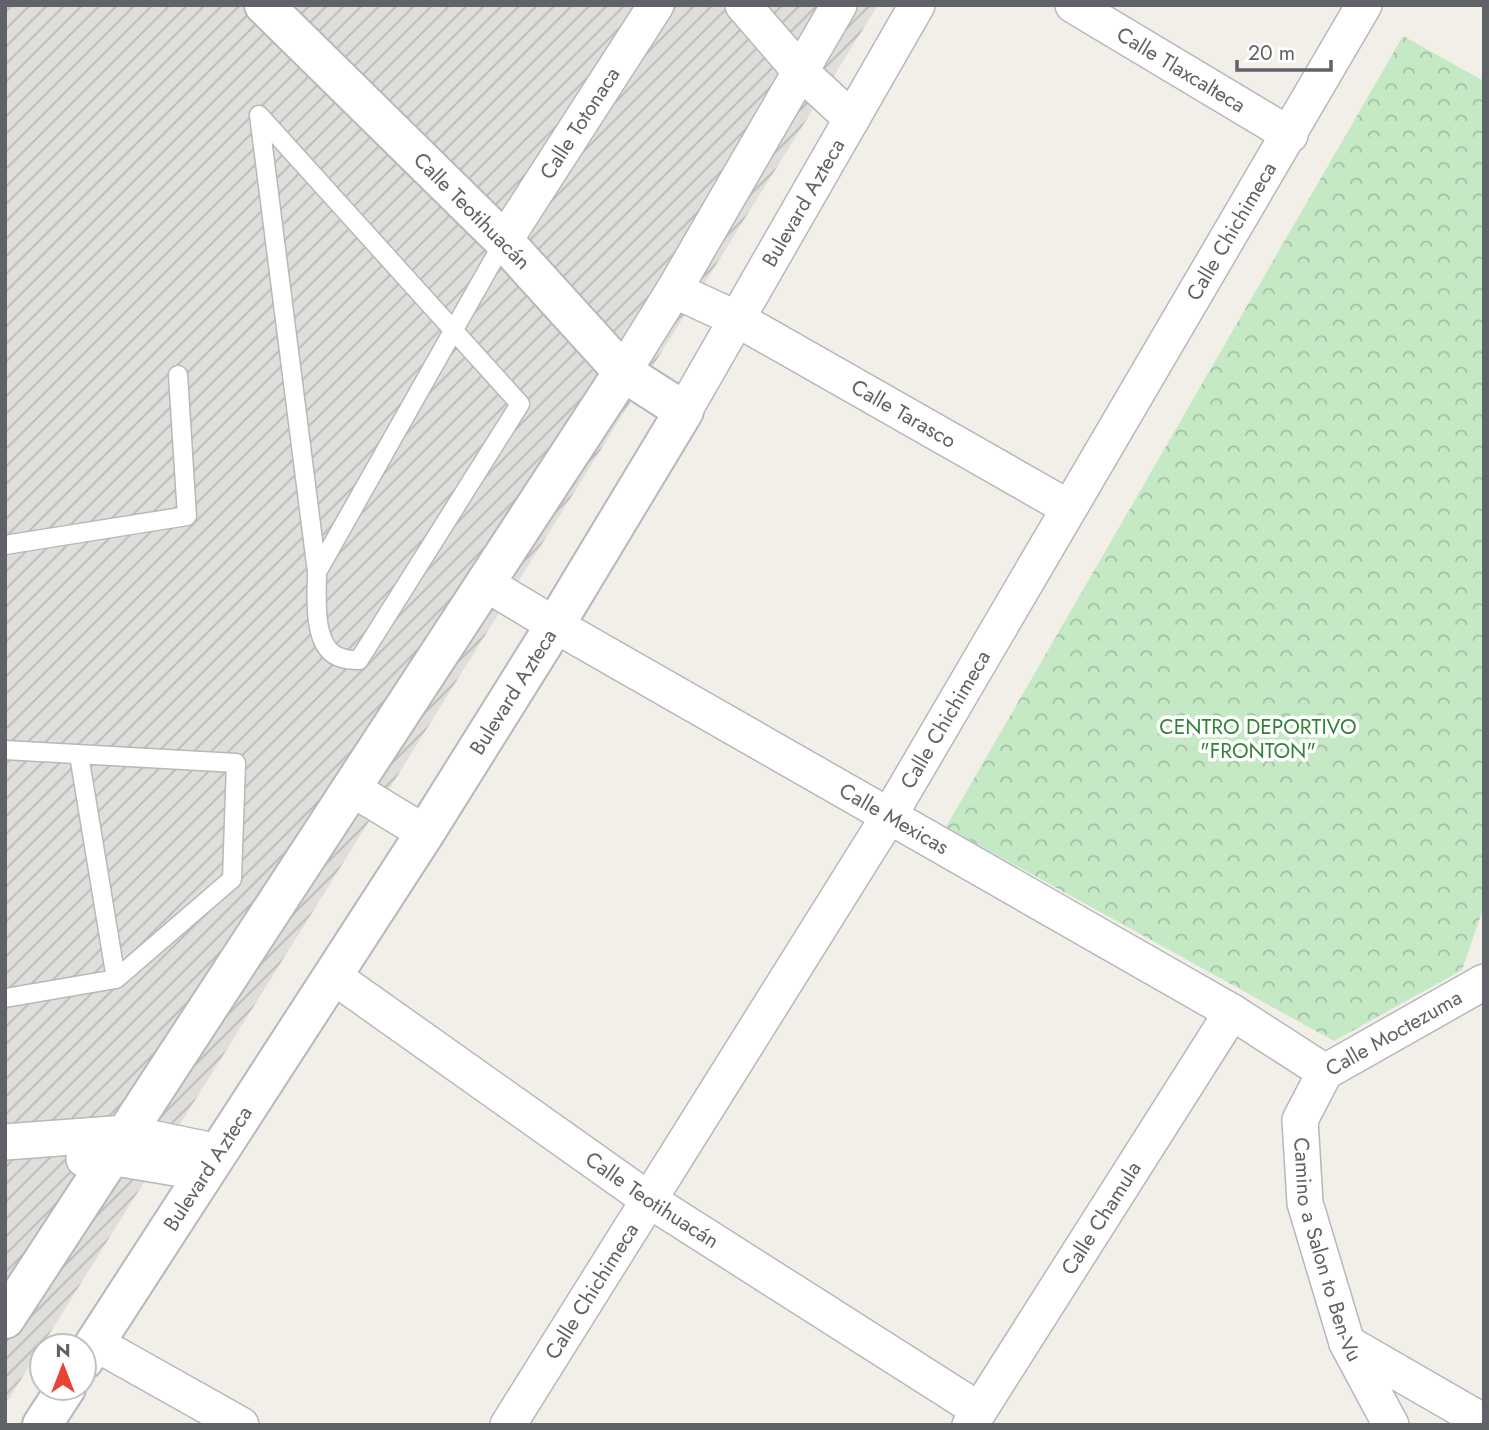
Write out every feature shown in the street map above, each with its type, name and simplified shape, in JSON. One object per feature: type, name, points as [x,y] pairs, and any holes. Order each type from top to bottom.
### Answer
[{"type":"street","name":"Calle Teotihuacán","points":[[264,5],[505,241],[623,372],[684,411]]},
{"type":"street","name":"Calle Totonaca","points":[[505,241],[656,5]]},
{"type":"street","points":[[743,5],[801,72],[852,119]]},
{"type":"street","points":[[5,1318],[623,372],[674,290],[839,5]]},
{"type":"street","name":"Bulevard Azteca","points":[[98,1340],[425,833],[555,625],[684,411],[917,5]]},
{"type":"street","name":"Calle Tlaxcalteca","points":[[1073,5],[1290,135]]},
{"type":"street","name":"Calle Chichimeca","points":[[508,1425],[889,816],[1364,5]]},
{"type":"street","name":"Calle Tarasco","points":[[674,290],[737,319],[1069,508]]},
{"type":"street","name":"Calle Mexicas","points":[[485,583],[1232,1012]]},
{"type":"street","points":[[351,788],[425,833]]},
{"type":"street","name":"Calle Teotihuacán","points":[[333,976],[649,1200],[975,1418]]},
{"type":"street","name":"Calle Moctezuma","points":[[1232,1012],[1325,1072],[1484,982]]},
{"type":"street","name":"Calle Chamula","points":[[975,1418],[1232,1012]]},
{"type":"street","name":"Camino a Salon to Ben-Vu","points":[[1325,1072],[1300,1120],[1305,1203],[1347,1343],[1391,1425]]},
{"type":"street","points":[[5,1142],[118,1145],[212,1162]]},
{"type":"street","points":[[5,1165],[118,1145]]},
{"type":"street","points":[[1347,1343],[1484,1422]]},
{"type":"street","points":[[98,1356],[241,1425]]},
{"type":"street","points":[[42,1425],[57,1402]]},
{"type":"lane","points":[[259,115],[520,404],[359,660],[339,658],[326,645],[316,622],[317,572],[259,115]]},
{"type":"lane","points":[[317,572],[505,241]]},
{"type":"lane","points":[[5,545],[187,516],[178,375]]},
{"type":"lane","points":[[5,750],[236,763],[232,878],[116,979],[5,998]]},
{"type":"lane","points":[[79,755],[116,979]]},
{"type":"shaded area","points":[[5,5],[878,5],[51,1332],[28,1332],[28,1368],[5,1405]]},
{"type":"green space","name":"CENTRO DEPORTIVO \"FRONTON\"","points":[[1403,36],[1484,81],[1484,906],[1462,970],[1334,1041],[946,827]]}]
